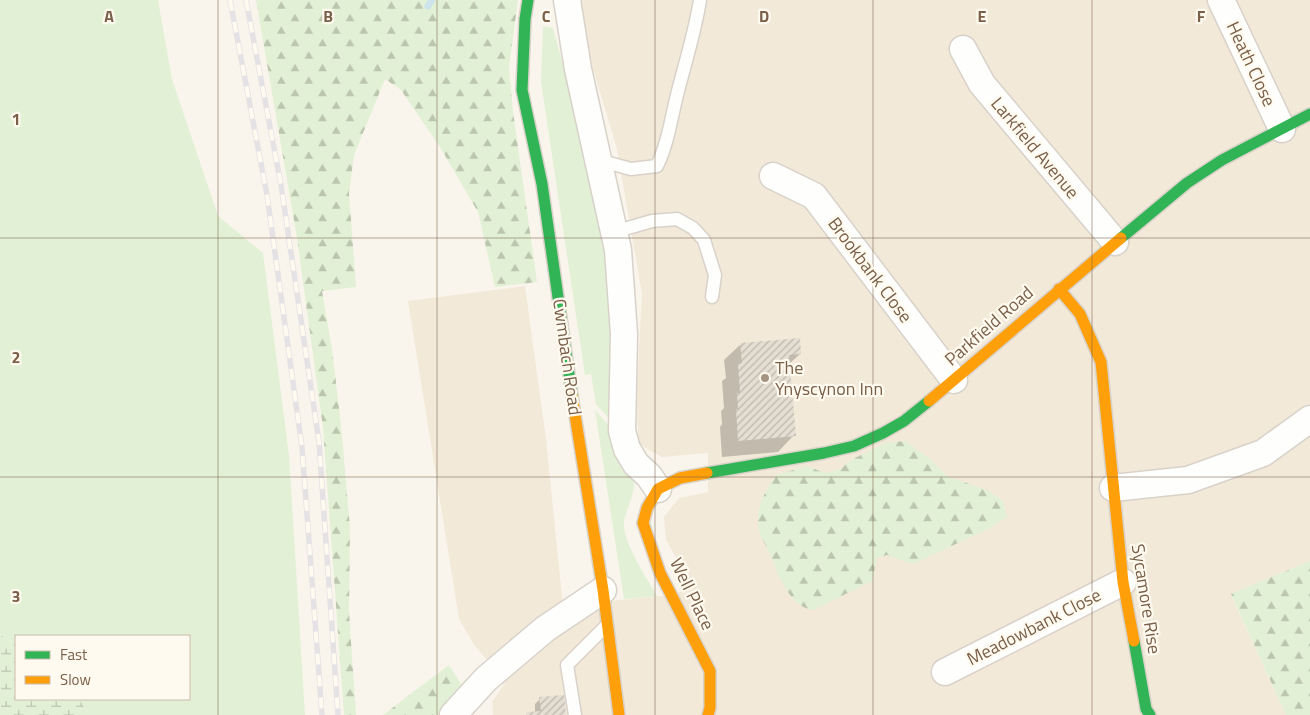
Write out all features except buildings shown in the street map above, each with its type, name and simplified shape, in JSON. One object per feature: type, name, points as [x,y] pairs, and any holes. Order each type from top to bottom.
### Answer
[{"type":"street","name":"Cwmbach Road","points":[[528,0],[525,19],[522,90],[542,184],[568,372],[603,590],[619,715]]},
{"type":"street","points":[[567,0],[578,69],[618,250],[624,334],[622,431],[627,449],[636,464],[649,476],[658,489]]},
{"type":"street","name":"Heath Close","points":[[1221,0],[1282,129]]},
{"type":"street","name":"Larkfield Avenue","points":[[963,48],[982,84],[1115,242]]},
{"type":"street","name":"Parkfield Road","points":[[658,489],[680,478],[854,446],[904,421],[1058,289],[1187,183],[1222,160],[1310,114]]},
{"type":"street","name":"Brookbank Close","points":[[773,176],[814,196],[954,380]]},
{"type":"street","name":"Sycamore Rise","points":[[1058,289],[1080,314],[1101,362],[1123,582],[1146,709],[1150,715]]},
{"type":"street","points":[[1113,488],[1188,480],[1263,453],[1310,420]]},
{"type":"street","name":"Well Place","points":[[658,489],[647,508],[644,523],[660,573],[710,670],[710,708],[708,715]]},
{"type":"street","name":"Meadowbank Close","points":[[945,672],[1123,582]]},
{"type":"street","points":[[453,715],[486,679],[544,629],[603,590]]},
{"type":"lane","points":[[598,160],[631,169],[658,166],[665,150],[696,24],[700,0]]},
{"type":"lane","points":[[614,232],[652,221],[677,219],[693,228],[704,240],[715,275],[712,297]]},
{"type":"lane","points":[[575,715],[567,664],[607,625]]},
{"type":"shaded area","points":[[575,0],[1310,0],[1310,561],[1231,595],[1286,715],[493,715],[492,702],[505,683],[473,643],[459,619],[408,301],[525,286],[546,439],[563,606],[672,596],[692,586],[666,540],[664,517],[679,498],[708,492],[708,453],[662,457],[639,444],[636,404],[642,294],[617,149],[575,8]]},
{"type":"green space","points":[[0,0],[158,0],[172,79],[218,216],[263,253],[289,455],[305,715],[89,715],[80,700],[190,700],[190,635],[15,635],[15,643],[0,635]]},
{"type":"green space","points":[[256,0],[518,0],[509,67],[513,112],[537,282],[495,287],[478,212],[440,147],[401,90],[385,79],[354,155],[349,193],[356,287],[322,291],[332,349],[350,527],[349,612],[356,715],[344,715],[323,428],[297,238]]},
{"type":"green space","points":[[543,26],[553,28],[583,138],[606,248],[616,426],[596,404],[591,374],[585,375],[541,82]]},
{"type":"green space","points":[[595,410],[610,427],[610,437],[616,453],[633,477],[634,488],[624,522],[624,530],[636,560],[657,596],[624,599]]},
{"type":"green space","points":[[905,441],[930,459],[947,476],[989,491],[1003,501],[1007,517],[988,529],[913,564],[887,555],[877,558],[872,581],[813,610],[796,602],[784,586],[758,525],[759,510],[763,498],[776,475],[807,466],[825,473],[841,469],[849,461],[885,443]]},
{"type":"green space","points":[[1310,561],[1310,715],[1286,715],[1231,594]]},
{"type":"green space","points":[[0,635],[15,643],[15,700],[80,700],[89,715],[0,715]]},
{"type":"green space","points":[[449,665],[465,690],[442,715],[383,715]]},
{"type":"waterway","points":[[428,6],[432,0]]},
{"type":"railway","points":[[230,0],[267,195],[302,447],[322,715]]},
{"type":"railway","points":[[246,0],[281,185],[319,442],[338,715]]},
{"type":"traffic: fast","points":[[528,0],[525,19],[522,90],[542,184],[572,396]]},
{"type":"traffic: fast","points":[[1121,238],[1187,183],[1222,160],[1310,114]]},
{"type":"traffic: fast","points":[[707,473],[854,446],[904,421],[929,401]]},
{"type":"traffic: fast","points":[[1134,641],[1146,709],[1150,715]]},
{"type":"traffic: slow","points":[[929,401],[1121,238]]},
{"type":"traffic: slow","points":[[1059,289],[1080,314],[1101,362],[1123,582],[1134,641]]},
{"type":"traffic: slow","points":[[572,396],[603,590],[619,715]]},
{"type":"traffic: slow","points":[[707,473],[680,478],[658,489],[647,508],[643,523],[660,573],[710,671],[710,708],[708,715]]},
{"type":"place","name":"The Ynyscynon Inn","points":[[765,378]]}]
